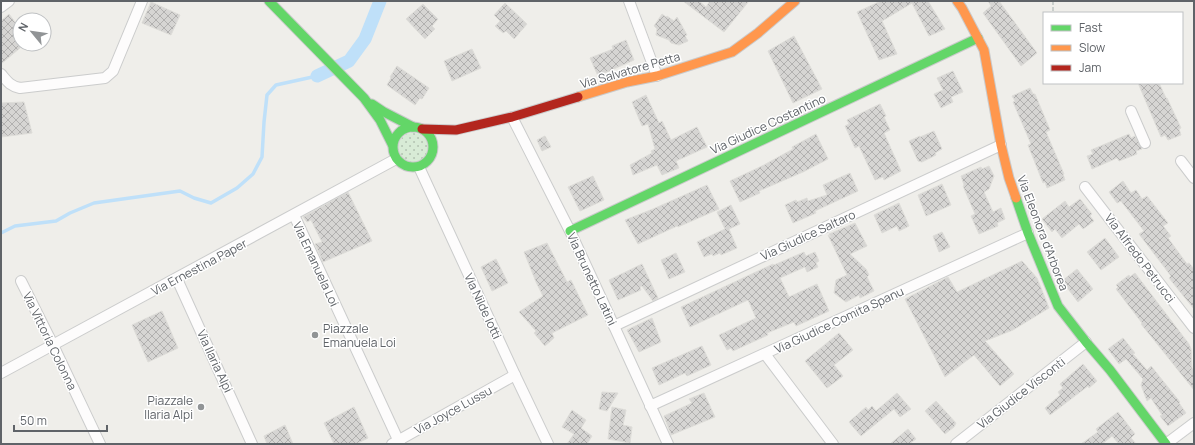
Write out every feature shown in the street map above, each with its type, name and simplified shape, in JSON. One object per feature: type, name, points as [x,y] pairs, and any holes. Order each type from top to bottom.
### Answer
[{"type":"street","points":[[1,7],[9,1]]},
{"type":"street","points":[[1,74],[8,83],[14,87],[20,88],[105,78],[113,71],[142,1]]},
{"type":"street","name":"Via Salvatore Petta","points":[[269,1],[364,98],[375,111],[392,144]]},
{"type":"street","name":"Via Salvatore Petta","points":[[364,98],[384,112],[418,128],[442,131],[456,130],[512,117],[627,82],[657,76],[732,52],[758,33],[795,1]]},
{"type":"street","name":"Via Eleonora d'Arborea","points":[[957,1],[984,50],[1001,145],[1009,178],[1028,234],[1058,306],[1110,370],[1166,444]]},
{"type":"street","points":[[632,2],[657,76]]},
{"type":"street","name":"Via Giudice Costantino","points":[[570,231],[978,38]]},
{"type":"street","points":[[1131,111],[1145,143]]},
{"type":"street","name":"Via Brunetto Latini","points":[[512,117],[570,231],[668,444]]},
{"type":"street","points":[[406,128],[418,128],[428,134],[432,140],[432,153],[427,162],[420,167],[414,168],[404,166],[396,159],[392,152],[394,138],[398,132],[406,128]]},
{"type":"street","name":"Via Salvatore Petta","points":[[432,153],[442,140],[456,130]]},
{"type":"street","name":"Via Giudice Saltaro","points":[[614,326],[1001,145]]},
{"type":"street","name":"Via Ernestina Paper","points":[[1,373],[396,159]]},
{"type":"street","points":[[1181,161],[1194,178]]},
{"type":"street","name":"Via Nilde Iotti","points":[[420,167],[548,444]]},
{"type":"street","name":"Via Alfredo Petrucci","points":[[1085,187],[1194,328]]},
{"type":"street","name":"Via Emanuela Loi","points":[[294,215],[397,443]]},
{"type":"street","name":"Via Giudice Comita Spanu","points":[[650,406],[1028,234]]},
{"type":"street","name":"Via Ilaria Alpi","points":[[177,279],[252,444]]},
{"type":"street","name":"Via Vittoria Colonna","points":[[20,281],[53,345],[100,444]]},
{"type":"street","name":"Via Giudice Visconti","points":[[956,444],[1086,342]]},
{"type":"street","points":[[765,354],[833,444]]},
{"type":"street","name":"Via Joyce Lussu","points":[[397,443],[515,375]]},
{"type":"street","points":[[1166,444],[1194,423]]},
{"type":"path","points":[[1053,1],[1053,12]]},
{"type":"green space","points":[[413,133],[419,134],[427,142],[427,154],[419,162],[413,163],[407,162],[399,154],[398,148],[399,142],[407,134]]},
{"type":"building","points":[[683,1],[699,1],[706,7],[710,1],[749,1],[724,32]]},
{"type":"building","points":[[881,1],[928,1],[945,29],[929,36],[912,3],[882,21],[897,54],[879,60],[857,12]]},
{"type":"building","points":[[988,1],[999,1],[1037,53],[1021,66],[983,13],[991,6]]},
{"type":"building","points":[[151,2],[180,15],[171,35],[142,23]]},
{"type":"building","points":[[505,3],[527,24],[514,39],[506,31],[503,33],[495,26],[500,21],[494,15]]},
{"type":"building","points":[[423,4],[438,19],[432,26],[435,29],[425,39],[406,19]]},
{"type":"building","points":[[9,14],[12,18],[12,52],[15,52],[1,64],[1,21]]},
{"type":"building","points":[[662,14],[674,21],[677,17],[687,35],[685,36],[688,41],[679,45],[671,43],[669,40],[656,35],[657,29],[654,26]]},
{"type":"building","points":[[794,36],[822,89],[793,103],[768,51]]},
{"type":"building","points":[[626,40],[634,60],[598,76],[590,58],[613,49],[612,46]]},
{"type":"building","points":[[472,49],[481,68],[452,81],[444,61]]},
{"type":"building","points":[[397,66],[429,88],[422,99],[420,98],[415,105],[387,85]]},
{"type":"building","points":[[953,71],[963,92],[951,97],[953,102],[941,108],[934,94],[943,90],[937,78]]},
{"type":"building","points":[[1138,84],[1159,84],[1181,128],[1179,129],[1181,135],[1168,140],[1165,135],[1161,137]]},
{"type":"building","points":[[1030,88],[1033,94],[1035,94],[1050,130],[1046,132],[1064,174],[1065,180],[1047,188],[1045,182],[1043,183],[1028,145],[1031,144],[1013,102],[1015,101],[1012,96]]},
{"type":"building","points":[[646,95],[659,123],[662,121],[671,140],[697,127],[707,147],[676,161],[679,168],[662,175],[657,165],[633,175],[630,165],[652,153],[651,151],[655,149],[648,124],[642,126],[632,102]]},
{"type":"building","points":[[24,102],[32,133],[1,137],[1,103]]},
{"type":"building","points":[[880,104],[886,116],[884,117],[890,130],[884,133],[901,171],[884,180],[883,177],[875,180],[859,146],[855,148],[845,126],[849,124],[847,120]]},
{"type":"building","points":[[934,131],[942,149],[935,153],[936,155],[922,162],[918,161],[909,141]]},
{"type":"building","points":[[816,134],[828,159],[803,172],[759,191],[760,193],[740,202],[730,181],[762,166]]},
{"type":"building","points":[[1129,134],[1131,138],[1135,136],[1142,149],[1136,151],[1137,154],[1119,161],[1117,158],[1092,169],[1087,156],[1093,154],[1091,150]]},
{"type":"building","points":[[545,136],[551,147],[542,151],[537,140]]},
{"type":"building","points":[[989,166],[994,176],[989,189],[984,192],[993,212],[1001,208],[1005,219],[997,223],[998,226],[979,234],[971,216],[975,214],[963,186],[961,176],[981,167],[982,169]]},
{"type":"building","points":[[850,173],[858,191],[793,223],[785,205],[796,200],[797,202],[807,198],[808,201],[827,195],[823,185]]},
{"type":"building","points":[[593,176],[604,200],[580,211],[568,187]]},
{"type":"building","points":[[1123,181],[1131,193],[1136,190],[1142,199],[1147,196],[1168,223],[1163,226],[1171,236],[1168,238],[1187,264],[1189,263],[1194,269],[1194,309],[1169,278],[1171,276],[1139,234],[1144,231],[1121,201],[1117,203],[1109,192]]},
{"type":"building","points":[[942,184],[951,205],[926,216],[918,195]]},
{"type":"building","points":[[707,185],[719,209],[638,244],[625,220]]},
{"type":"building","points":[[348,192],[372,241],[323,262],[315,244],[322,242],[311,220],[307,222],[303,217]]},
{"type":"building","points":[[1080,199],[1092,214],[1090,216],[1094,221],[1083,229],[1079,224],[1062,238],[1055,229],[1052,232],[1042,219],[1065,201],[1069,207]]},
{"type":"building","points":[[899,203],[909,226],[899,231],[897,226],[882,233],[874,215]]},
{"type":"building","points":[[731,205],[740,224],[729,229],[737,248],[721,255],[720,253],[713,256],[712,254],[704,257],[697,242],[725,229],[717,212]]},
{"type":"building","points":[[855,223],[867,246],[850,254],[866,269],[869,275],[867,277],[874,291],[860,298],[859,295],[846,302],[834,293],[836,280],[847,275],[828,235],[831,237],[829,234]]},
{"type":"building","points":[[942,232],[950,247],[939,252],[933,236]]},
{"type":"building","points":[[1105,238],[1119,257],[1101,270],[1087,252]]},
{"type":"building","points":[[547,243],[567,282],[571,280],[588,315],[552,333],[554,338],[545,346],[534,333],[536,331],[519,312],[543,296],[524,252]]},
{"type":"building","points":[[804,252],[806,256],[815,252],[819,261],[816,263],[818,267],[807,272],[805,267],[780,278],[789,297],[817,284],[829,311],[796,326],[794,322],[767,333],[768,335],[733,351],[731,348],[727,350],[719,335],[756,318],[748,300],[690,327],[681,307],[773,264],[774,265]]},
{"type":"building","points":[[676,253],[685,272],[669,279],[661,260]]},
{"type":"building","points":[[496,259],[508,283],[492,291],[481,267]]},
{"type":"building","points":[[1022,261],[1037,278],[1049,308],[1013,330],[985,341],[1014,374],[1000,386],[974,355],[945,377],[905,299],[948,277],[957,292]]},
{"type":"building","points":[[642,264],[658,298],[653,301],[642,286],[640,287],[641,290],[618,300],[609,280]]},
{"type":"building","points":[[1077,269],[1093,289],[1078,302],[1062,281]]},
{"type":"building","points":[[1135,273],[1189,344],[1191,349],[1192,369],[1194,367],[1194,390],[1141,324],[1142,323],[1116,289],[1118,287],[1116,285],[1129,275],[1130,277]]},
{"type":"building","points":[[162,311],[178,348],[148,362],[132,325]]},
{"type":"building","points":[[652,318],[661,342],[639,352],[627,330]]},
{"type":"building","points":[[839,333],[853,350],[834,365],[843,376],[827,388],[805,361]]},
{"type":"building","points":[[1123,338],[1135,353],[1133,354],[1147,370],[1151,366],[1180,402],[1179,403],[1186,413],[1168,426],[1160,416],[1162,415],[1151,398],[1147,401],[1141,385],[1143,379],[1126,359],[1119,364],[1108,349]]},
{"type":"building","points":[[702,346],[711,365],[687,376],[685,373],[659,385],[652,368]]},
{"type":"building","points":[[1083,364],[1097,381],[1089,388],[1088,386],[1050,415],[1045,408],[1060,395],[1058,392],[1063,388],[1060,384]]},
{"type":"building","points":[[602,392],[618,393],[607,411],[599,409]]},
{"type":"building","points":[[704,393],[715,417],[671,435],[664,416],[692,403],[689,399]]},
{"type":"building","points":[[897,393],[911,409],[900,417],[894,409],[861,436],[849,422],[866,407],[868,410],[872,406],[876,411]]},
{"type":"building","points":[[936,401],[956,423],[954,427],[945,434],[925,411]]},
{"type":"building","points":[[354,407],[368,438],[356,444],[334,444],[324,423]]},
{"type":"building","points":[[612,407],[626,410],[623,425],[632,427],[630,443],[608,439]]},
{"type":"building","points":[[572,410],[586,420],[581,428],[592,436],[587,444],[567,444],[574,434],[562,427]]},
{"type":"building","points":[[1118,412],[1135,434],[1131,438],[1136,444],[1119,444],[1112,436],[1102,444],[1081,444],[1098,432],[1096,429]]},
{"type":"building","points":[[285,425],[293,444],[267,444],[264,436]]},
{"type":"building","points":[[908,429],[916,439],[909,444],[890,444]]},
{"type":"waterway","points":[[317,76],[349,61],[365,39],[380,1]]},
{"type":"waterway","points":[[1,233],[15,226],[56,221],[70,213],[94,203],[180,191],[194,198],[211,203],[237,188],[253,174],[262,157],[267,95],[276,85],[317,76]]},
{"type":"traffic: fast","points":[[269,1],[364,98],[380,120],[392,144]]},
{"type":"traffic: fast","points":[[570,231],[978,38]]},
{"type":"traffic: fast","points":[[372,104],[413,127]]},
{"type":"traffic: fast","points":[[417,127],[424,130],[430,136],[433,147],[432,155],[424,164],[417,167],[409,167],[402,164],[394,155],[393,143],[396,136],[405,128],[417,127]]},
{"type":"traffic: fast","points":[[1016,198],[1028,233],[1058,306],[1110,370],[1166,444]]},
{"type":"traffic: slow","points":[[578,97],[627,82],[657,76],[732,52],[758,33],[795,1]]},
{"type":"traffic: slow","points":[[957,1],[984,50],[1001,145],[1009,178],[1016,198]]},
{"type":"traffic: jam","points":[[422,129],[456,130],[512,117],[578,97]]},
{"type":"place","name":"Piazzale Emanuela Loi","points":[[315,335]]},
{"type":"place","name":"Piazzale Ilaria Alpi","points":[[201,407]]}]
